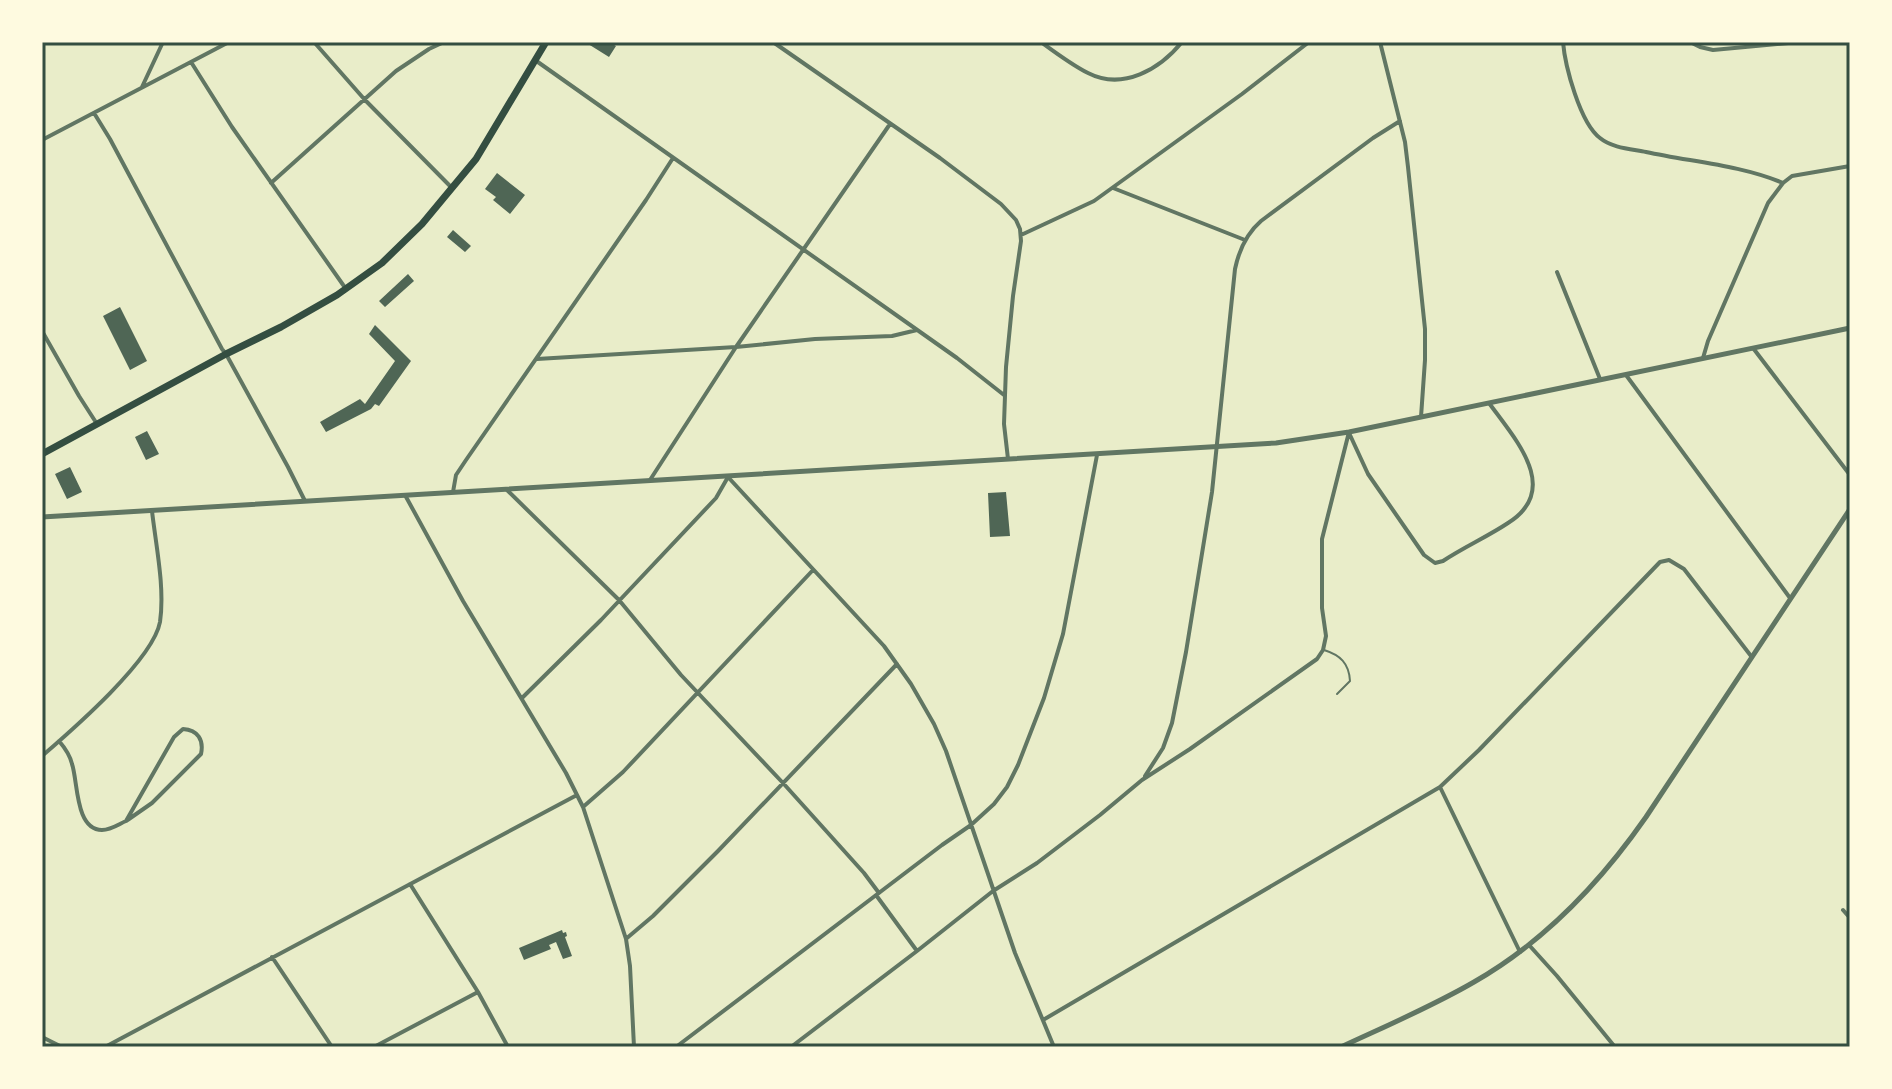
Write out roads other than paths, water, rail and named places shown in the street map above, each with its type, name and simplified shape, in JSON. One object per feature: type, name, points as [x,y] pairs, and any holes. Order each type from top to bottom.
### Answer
[{"type":"main road","points":[[42,454],[281,327],[346,289],[382,263],[406,241],[476,159],[546,42]]},
{"type":"street","points":[[141,88],[163,42]]},
{"type":"street","points":[[42,140],[229,42]]},
{"type":"street","points":[[314,42],[365,100],[452,189]]},
{"type":"street","points":[[271,183],[383,82],[403,66],[444,42]]},
{"type":"street","points":[[773,42],[951,166],[1001,204],[1016,220],[1021,235],[1004,395],[1008,459]]},
{"type":"street","points":[[1041,42],[1088,73],[1112,79],[1153,69],[1182,42]]},
{"type":"street","points":[[1021,235],[1094,201],[1309,42]]},
{"type":"street","points":[[1380,42],[1405,142],[1423,303],[1425,360],[1421,417]]},
{"type":"street","points":[[1563,42],[1580,107],[1588,125],[1602,140],[1637,151],[1747,170],[1783,183]]},
{"type":"street","points":[[1690,42],[1713,50],[1799,42]]},
{"type":"street","points":[[535,60],[1004,395]]},
{"type":"street","points":[[191,62],[346,289]]},
{"type":"street","points":[[94,113],[305,501]]},
{"type":"street","points":[[1142,780],[1163,748],[1172,723],[1186,652],[1212,492],[1235,269],[1245,240],[1261,221],[1400,121]]},
{"type":"street","points":[[649,481],[802,249],[890,124]]},
{"type":"street","points":[[453,492],[456,475],[673,158]]},
{"type":"street","points":[[1703,359],[1768,203],[1783,183],[1792,176],[1850,166]]},
{"type":"street","points":[[1112,188],[1245,240]]},
{"type":"street","points":[[1557,272],[1600,379]]},
{"type":"street","points":[[42,517],[1276,443],[1349,432],[1850,328]]},
{"type":"street","points":[[536,359],[892,336],[917,330]]},
{"type":"street","points":[[42,331],[97,424]]},
{"type":"street","points":[[1753,348],[1850,475]]},
{"type":"street","points":[[1626,375],[1790,598]]},
{"type":"street","points":[[1349,432],[1368,474],[1424,555],[1435,563],[1510,522],[1527,507],[1533,494],[1531,473],[1519,443],[1489,403]]},
{"type":"street","points":[[791,1047],[993,891],[1037,863],[1142,780],[1317,659],[1326,636],[1322,539],[1349,432]]},
{"type":"street","points":[[676,1047],[971,825],[1007,787],[1055,664],[1068,612],[1097,452]]},
{"type":"street","points":[[728,477],[872,632],[911,684],[934,724],[950,762],[1015,953],[1054,1047]]},
{"type":"street","points":[[522,698],[716,498],[728,477]]},
{"type":"street","points":[[506,489],[619,600],[698,693],[864,873],[917,951]]},
{"type":"street","points":[[405,495],[583,807],[626,939],[634,1047]]},
{"type":"street","points":[[1341,1047],[1477,981],[1529,945],[1569,909],[1622,851],[1850,509]]},
{"type":"street","points":[[42,756],[111,692],[151,643],[158,629],[160,580],[152,511]]},
{"type":"street","points":[[1043,1020],[1440,787],[1660,562],[1669,560],[1684,569],[1751,656]]},
{"type":"street","points":[[583,807],[623,772],[813,570]]},
{"type":"street","points":[[626,939],[653,916],[897,664]]},
{"type":"street","points":[[59,741],[72,762],[81,810],[94,829],[108,830],[126,821],[152,803],[201,754],[201,739],[196,733],[183,729],[174,737],[126,821]]},
{"type":"street","points":[[1440,787],[1520,952]]},
{"type":"street","points":[[105,1047],[577,795]]},
{"type":"street","points":[[410,884],[478,992],[508,1047]]},
{"type":"street","points":[[1843,910],[1850,918]]},
{"type":"street","points":[[1529,945],[1615,1047]]},
{"type":"street","points":[[272,957],[332,1047]]},
{"type":"street","points":[[374,1047],[478,992]]},
{"type":"street","points":[[42,1037],[62,1047]]},
{"type":"lane","points":[[1323,650],[1336,654],[1345,663],[1349,674],[1350,681],[1337,694]]}]
